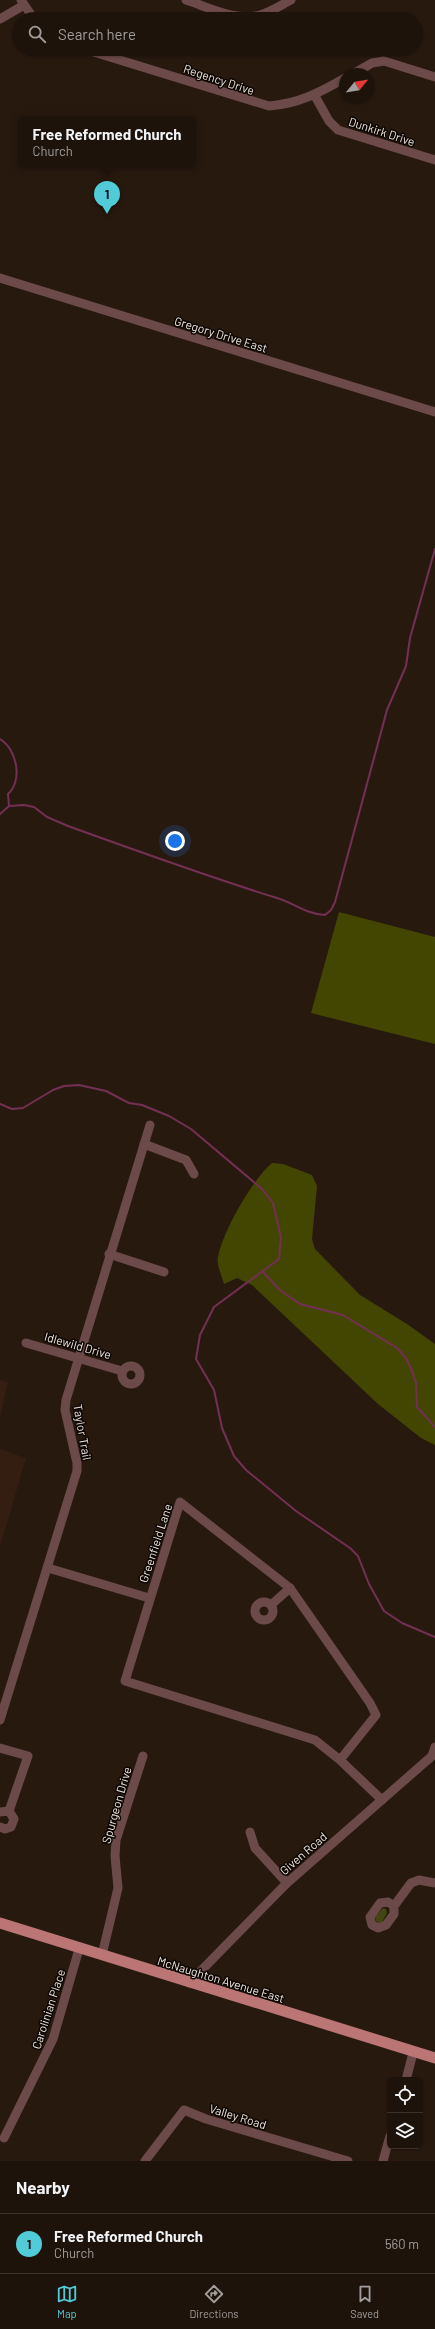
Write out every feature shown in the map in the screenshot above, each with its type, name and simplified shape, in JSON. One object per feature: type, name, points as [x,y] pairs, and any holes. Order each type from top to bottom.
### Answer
[{"type":"main road","name":"McNaughton Avenue East","points":[[0,1923],[413,2053],[435,2058]]},
{"type":"street","points":[[186,0],[224,12]]},
{"type":"street","points":[[269,12],[291,0]]},
{"type":"street","points":[[0,19],[22,3],[29,12]]},
{"type":"street","name":"Regency Drive","points":[[106,56],[259,104],[282,105],[315,96],[339,82]]},
{"type":"street","points":[[364,68],[377,61],[384,61],[435,77]]},
{"type":"street","name":"Dunkirk Drive","points":[[315,96],[329,121],[338,130],[435,160]]},
{"type":"street","name":"Gregory Drive East","points":[[0,278],[435,412]]},
{"type":"street","name":"Taylor Trail","points":[[0,1720],[77,1471],[77,1463],[66,1410],[66,1400],[109,1254],[150,1125]]},
{"type":"street","points":[[144,1144],[186,1160],[194,1174]]},
{"type":"street","points":[[109,1254],[164,1272]]},
{"type":"street","name":"Idlewild Drive","points":[[26,1343],[122,1371]]},
{"type":"street","name":"Greenfield Lane","points":[[340,1760],[376,1715],[370,1703],[290,1588],[180,1502],[124,1682],[315,1740],[340,1760],[382,1800]]},
{"type":"street","points":[[48,1568],[149,1598]]},
{"type":"street","points":[[271,1605],[290,1588]]},
{"type":"street","name":"Given Road","points":[[189,1983],[287,1883],[432,1756],[435,1747]]},
{"type":"street","points":[[0,1748],[28,1756],[5,1812],[14,1819],[13,1825],[8,1828],[0,1827]]},
{"type":"street","name":"Spurgeon Drive","points":[[102,1955],[118,1888],[115,1856],[116,1840],[143,1756]]},
{"type":"street","points":[[250,1832],[255,1848],[287,1883]]},
{"type":"street","points":[[394,1906],[408,1886],[415,1880],[435,1883]]},
{"type":"street","name":"Carolinian Place","points":[[4,2138],[53,2039],[79,1949]]},
{"type":"street","points":[[407,2077],[413,2053]]},
{"type":"street","name":"Valley Road","points":[[145,2161],[184,2110],[206,2119],[348,2161]]},
{"type":"street","points":[[383,2161],[387,2147]]},
{"type":"shaded area","points":[[339,912],[435,937],[435,1044],[311,1013]]},
{"type":"shaded area","points":[[272,1163],[283,1164],[312,1175],[317,1186],[312,1239],[315,1249],[360,1295],[407,1324],[435,1344],[435,1445],[421,1438],[378,1404],[252,1285],[237,1278],[224,1284],[218,1267],[221,1246],[232,1220],[247,1193]]},
{"type":"shaded area","points":[[0,1380],[8,1382],[0,1418]]},
{"type":"shaded area","points":[[0,1449],[26,1458],[0,1547]]},
{"type":"green space","points":[[383,1908],[386,1909],[387,1913],[382,1922],[377,1923],[375,1917]]},
{"type":"waterway","points":[[0,814],[9,806],[24,805],[34,807],[47,817],[68,826],[283,900],[312,913],[325,915],[331,910],[335,902],[387,710],[406,666],[410,638],[435,549]]},
{"type":"waterway","points":[[0,739],[11,750],[16,765],[17,774],[13,788],[8,794],[9,806]]},
{"type":"waterway","points":[[0,1104],[12,1109],[23,1108],[53,1090],[64,1086],[79,1085],[106,1091],[129,1103],[142,1105],[169,1116],[191,1129],[262,1189],[273,1203],[281,1237],[279,1259],[214,1307],[200,1335],[196,1359],[214,1390],[222,1428],[234,1456],[246,1470],[296,1511],[350,1548],[358,1556],[369,1584],[384,1611],[402,1623],[435,1637]]},
{"type":"waterway","points":[[263,1272],[281,1291],[300,1304],[343,1315],[397,1348],[406,1358],[412,1371],[416,1383],[417,1407],[435,1427]]},
{"type":"place","name":"Free Reformed Church","points":[[107,214]]}]
